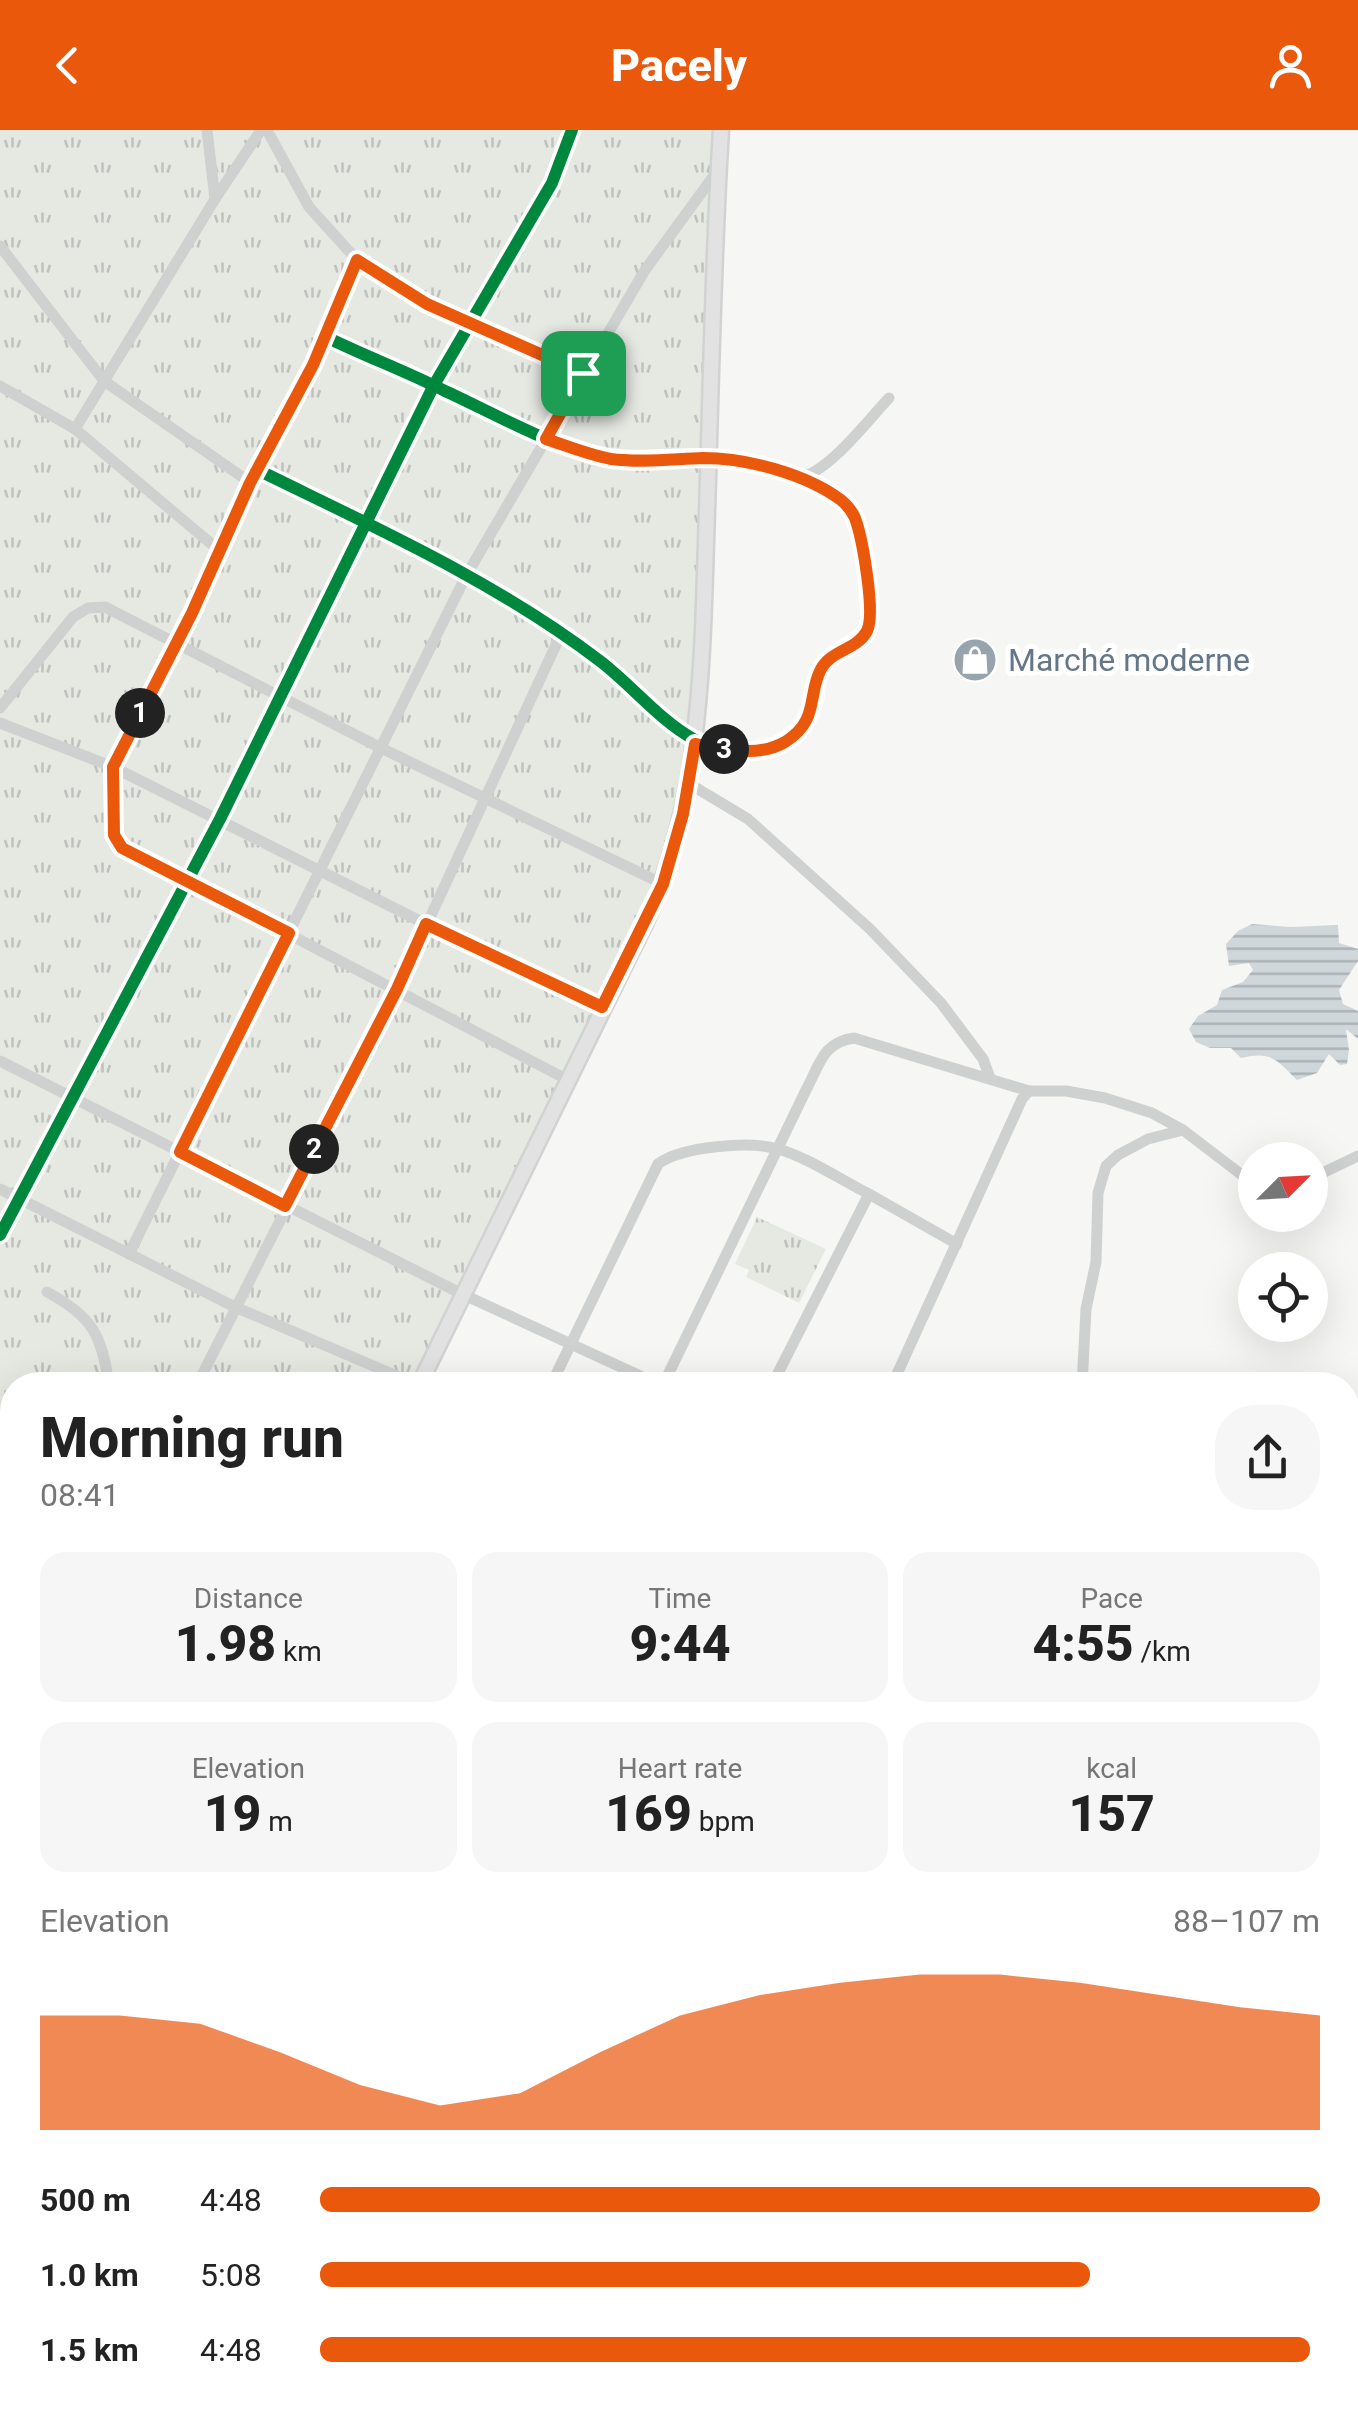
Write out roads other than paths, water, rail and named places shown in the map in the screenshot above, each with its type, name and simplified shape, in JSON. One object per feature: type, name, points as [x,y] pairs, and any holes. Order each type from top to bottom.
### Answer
[{"type":"main road","points":[[424,1372],[663,884],[674,848],[695,744],[703,642],[720,130]]},
{"type":"street","points":[[207,130],[215,199]]},
{"type":"street","points":[[75,429],[215,199],[264,130],[309,207],[357,260],[427,304],[583,373]]},
{"type":"street","points":[[0,1235],[220,819],[434,385],[552,183],[572,130]]},
{"type":"street","points":[[129,1254],[466,576],[645,270],[718,170]]},
{"type":"street","points":[[0,246],[104,380],[250,483]]},
{"type":"street","points":[[357,260],[326,337],[250,483],[221,552],[113,767],[116,842],[568,1080]]},
{"type":"street","points":[[258,470],[466,576],[561,634],[610,669],[695,744],[762,750],[785,742],[804,724],[814,704],[819,672],[826,662],[857,643],[868,630],[871,615],[854,514],[831,494],[799,478],[756,466],[708,458],[611,458],[546,439],[326,337]]},
{"type":"street","points":[[0,386],[75,429],[221,552]]},
{"type":"street","points":[[799,478],[817,471],[863,430],[889,398]]},
{"type":"street","points":[[0,708],[72,617],[88,608],[105,607],[381,748],[663,884]]},
{"type":"street","points":[[203,1372],[397,989],[561,634]]},
{"type":"street","points":[[0,724],[113,767],[426,924],[602,1007]]},
{"type":"street","points":[[688,782],[748,819],[870,928],[941,1003],[982,1059],[990,1078]]},
{"type":"street","points":[[667,1372],[777,1148],[831,1044],[839,1040],[854,1038],[1029,1091],[1066,1091],[1152,1113],[1184,1130],[1238,1171]]},
{"type":"street","points":[[0,1063],[462,1294],[632,1372]]},
{"type":"street","points":[[898,1372],[1029,1091]]},
{"type":"street","points":[[1083,1372],[1086,1309],[1096,1262],[1098,1192],[1106,1166],[1148,1139],[1184,1130]]},
{"type":"street","points":[[557,1372],[658,1164],[671,1154],[702,1147],[777,1148],[957,1244]]},
{"type":"street","points":[[1328,1171],[1358,1156]]},
{"type":"street","points":[[0,1189],[235,1306],[388,1372]]},
{"type":"street","points":[[779,1372],[869,1194]]},
{"type":"street","points":[[47,1292],[86,1317],[96,1332],[106,1372]]},
{"type":"place","name":"Marché moderne","points":[[975,660]]}]
